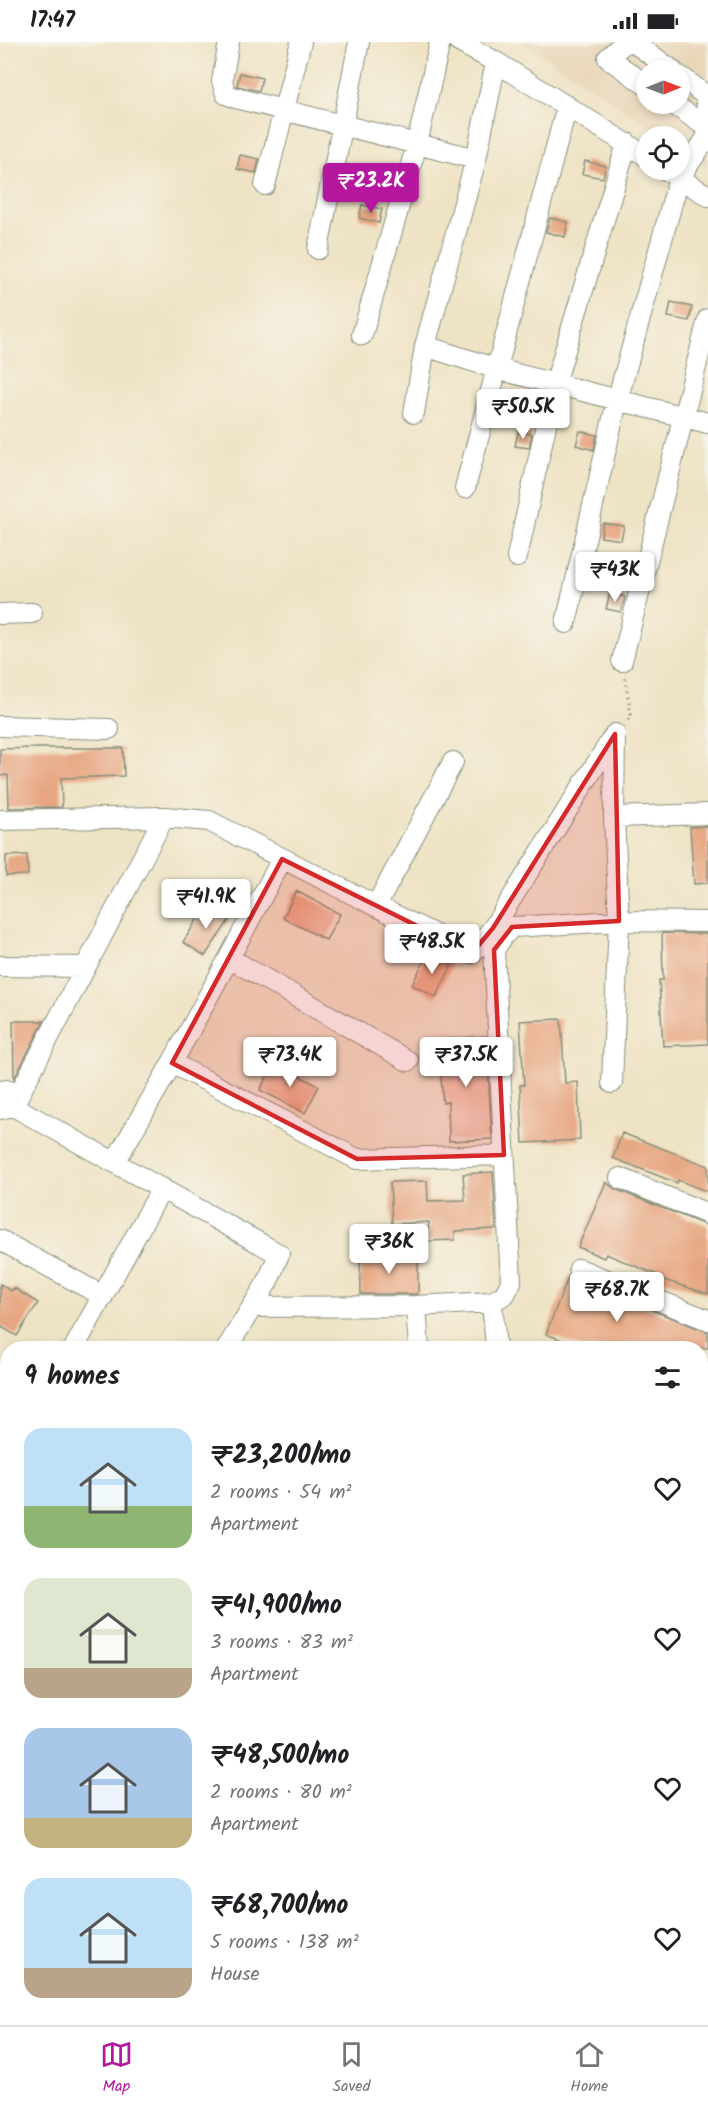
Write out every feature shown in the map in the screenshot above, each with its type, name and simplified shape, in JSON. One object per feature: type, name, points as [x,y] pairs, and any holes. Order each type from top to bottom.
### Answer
[{"type":"street","points":[[229,42],[222,81],[226,94],[476,159]]},
{"type":"street","points":[[265,185],[301,42]]},
{"type":"street","points":[[318,249],[359,42]]},
{"type":"street","points":[[362,335],[417,144],[440,42]]},
{"type":"street","points":[[459,42],[496,62],[636,149]]},
{"type":"street","points":[[625,42],[608,58],[636,78]]},
{"type":"street","points":[[633,42],[658,60]]},
{"type":"street","points":[[414,413],[425,346],[476,159],[496,62]]},
{"type":"street","points":[[690,84],[705,95],[708,113]]},
{"type":"street","points":[[465,488],[567,106]]},
{"type":"street","points":[[688,114],[708,128]]},
{"type":"street","points":[[690,155],[708,136]]},
{"type":"street","points":[[517,557],[555,384],[627,143]]},
{"type":"street","points":[[566,622],[671,180]]},
{"type":"street","points":[[682,180],[708,196]]},
{"type":"street","points":[[622,661],[708,319]]},
{"type":"street","points":[[425,346],[497,369],[708,423]]},
{"type":"street","points":[[0,614],[32,613]]},
{"type":"street","points":[[0,726],[109,729]]},
{"type":"street","points":[[612,1083],[619,921],[614,818],[615,734]]},
{"type":"street","points":[[0,820],[164,817],[209,821],[472,953],[493,928],[615,734]]},
{"type":"street","points":[[376,906],[453,762]]},
{"type":"street","points":[[614,818],[708,814]]},
{"type":"street","points":[[164,817],[85,967],[8,1100],[279,1254],[268,1281],[231,1341]]},
{"type":"street","points":[[115,1162],[172,1063],[282,859]]},
{"type":"street","points":[[252,1307],[416,1306],[492,1302],[505,1294],[511,1282],[494,950],[512,927],[619,921],[708,922]]},
{"type":"street","points":[[229,958],[408,1061]]},
{"type":"street","points":[[0,966],[85,967]]},
{"type":"street","points":[[172,1063],[357,1159],[504,1155]]},
{"type":"street","points":[[620,1178],[708,1214]]},
{"type":"street","points":[[78,1341],[162,1188]]},
{"type":"street","points":[[0,1240],[103,1296]]},
{"type":"street","points":[[579,1269],[708,1320]]},
{"type":"street","points":[[492,1302],[495,1341]]},
{"type":"street","points":[[416,1306],[418,1341]]},
{"type":"path","points":[[615,734],[627,723],[631,715],[622,661]]},
{"type":"highlighted area","points":[[615,734],[619,921],[512,927],[494,950],[504,1155],[357,1159],[172,1063],[282,859],[472,953],[493,928]]},
{"type":"shaded area","points":[[524,42],[708,42],[708,167],[690,154],[690,126],[649,126]]},
{"type":"building","points":[[240,73],[262,78],[259,91],[237,86]]},
{"type":"building","points":[[240,155],[259,159],[256,173],[237,169]]},
{"type":"building","points":[[585,161],[606,166],[603,178],[582,174]]},
{"type":"building","points":[[362,205],[382,209],[379,223],[359,218]]},
{"type":"building","points":[[550,218],[568,222],[565,237],[546,232]]},
{"type":"building","points":[[671,302],[692,307],[689,321],[668,317]]},
{"type":"building","points":[[580,431],[597,435],[594,450],[576,445]]},
{"type":"building","points":[[518,432],[532,434],[529,448],[515,446]]},
{"type":"building","points":[[603,523],[624,526],[621,540],[601,537]]},
{"type":"building","points":[[610,593],[625,597],[621,612],[606,609]]},
{"type":"building","points":[[123,748],[124,776],[61,778],[62,807],[9,808],[8,775],[0,776],[0,749]]},
{"type":"building","points":[[708,826],[708,883],[694,884],[690,827]]},
{"type":"building","points":[[27,855],[28,875],[6,876],[6,856]]},
{"type":"building","points":[[296,891],[340,914],[326,940],[283,918]]},
{"type":"building","points":[[207,904],[230,919],[205,956],[183,942]]},
{"type":"building","points":[[662,933],[708,934],[708,1044],[663,1046],[659,980],[663,980]]},
{"type":"building","points":[[428,953],[452,965],[436,997],[412,985]]},
{"type":"building","points":[[561,1019],[565,1083],[578,1082],[580,1140],[523,1143],[520,1085],[524,1085],[520,1021]]},
{"type":"building","points":[[13,1021],[44,1021],[14,1079]]},
{"type":"building","points":[[486,1036],[492,1139],[449,1141],[448,1102],[443,1103],[438,1040]]},
{"type":"building","points":[[274,1063],[319,1086],[305,1113],[260,1090]]},
{"type":"building","points":[[622,1133],[708,1166],[708,1192],[678,1180],[677,1183],[613,1158]]},
{"type":"building","points":[[493,1172],[496,1229],[455,1231],[455,1240],[427,1241],[429,1222],[392,1224],[390,1182],[427,1181],[428,1201],[465,1200],[463,1174]]},
{"type":"building","points":[[606,1182],[615,1189],[708,1226],[708,1294],[661,1279],[662,1277],[606,1254],[604,1258],[578,1247]]},
{"type":"building","points":[[418,1255],[418,1294],[361,1294],[360,1256]]},
{"type":"building","points":[[569,1275],[575,1280],[708,1332],[708,1341],[565,1341],[546,1334]]},
{"type":"building","points":[[0,1284],[11,1291],[14,1288],[38,1303],[17,1336],[0,1326]]}]
